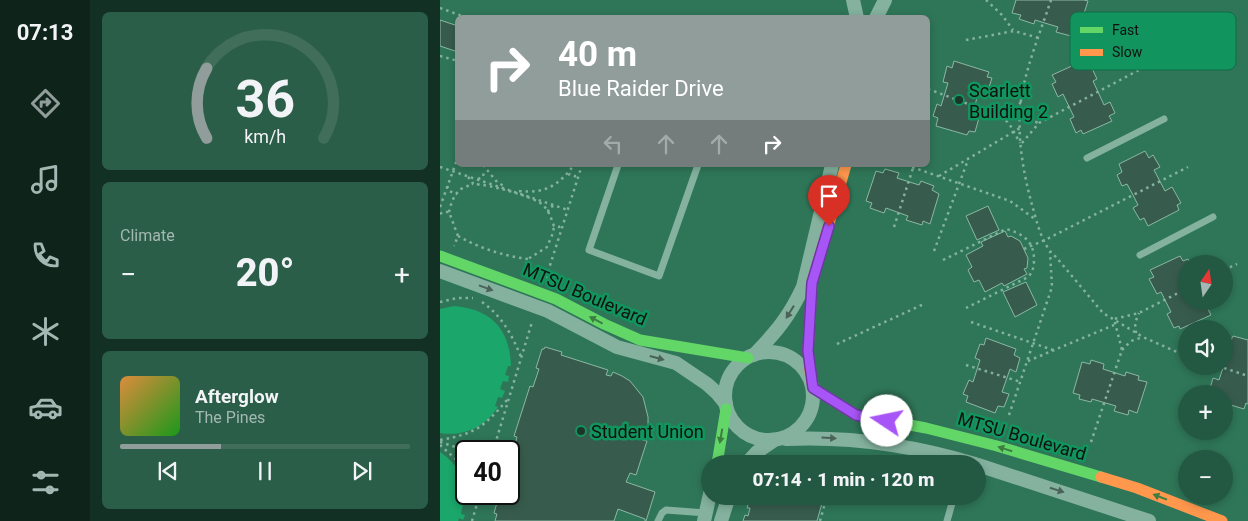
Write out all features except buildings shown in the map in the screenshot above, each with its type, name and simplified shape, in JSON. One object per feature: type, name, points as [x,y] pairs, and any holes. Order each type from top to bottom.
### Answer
[{"type":"street","points":[[853,0],[856,15]]},
{"type":"street","points":[[878,15],[885,0]]},
{"type":"street","points":[[718,455],[726,407],[727,382],[733,370],[751,356],[781,326],[794,306],[803,287],[832,167]]},
{"type":"street","points":[[754,455],[777,440],[794,433],[805,423],[812,410],[814,396],[808,351],[812,283],[845,167]]},
{"type":"street","name":"MTSU Boulevard","points":[[440,256],[556,299],[640,340],[687,349],[751,356]]},
{"type":"street","name":"MTSU Boulevard","points":[[440,271],[548,311],[617,347],[676,363],[707,384],[717,393],[726,407]]},
{"type":"street","points":[[751,356],[768,352],[782,354],[794,359],[804,369],[812,385]]},
{"type":"street","name":"MTSU Boulevard","points":[[812,385],[856,415],[926,428],[998,446],[1137,488],[1197,516],[1222,521]]},
{"type":"street","points":[[726,407],[732,421],[739,429],[748,436],[759,440],[822,437],[867,440],[914,447],[937,455]]},
{"type":"street","points":[[986,468],[1149,521]]},
{"type":"street","points":[[721,521],[726,505]]},
{"type":"lane","points":[[1087,158],[1164,119]]},
{"type":"lane","points":[[617,167],[589,250],[659,276],[697,167]]},
{"type":"lane","points":[[1140,254],[1213,217]]},
{"type":"lane","points":[[947,521],[951,505]]},
{"type":"lane","points":[[658,521],[666,510],[705,517]]},
{"type":"path","points":[[986,0],[1002,15],[1014,31]]},
{"type":"path","points":[[1010,415],[1052,287],[1050,252],[1036,220],[1024,175],[1020,128],[1023,87],[1051,0]]},
{"type":"path","points":[[440,8],[460,15]]},
{"type":"path","points":[[966,40],[1014,31],[1038,38]]},
{"type":"path","points":[[440,56],[455,60]]},
{"type":"path","points":[[1021,145],[1040,123],[1139,70]]},
{"type":"path","points":[[930,90],[1003,117],[1021,145]]},
{"type":"path","points":[[994,113],[1010,111],[1021,102]]},
{"type":"path","points":[[1020,108],[1028,120],[1040,123]]},
{"type":"path","points":[[939,176],[1020,128]]},
{"type":"path","points":[[934,251],[968,160]]},
{"type":"path","points":[[440,207],[455,165]]},
{"type":"path","points":[[440,167],[568,210]]},
{"type":"path","points":[[484,169],[497,182],[513,190],[531,192],[548,188],[566,175],[572,167]]},
{"type":"path","points":[[546,280],[581,167]]},
{"type":"path","points":[[1024,249],[1188,167]]},
{"type":"path","points":[[894,227],[913,168],[1010,201],[1036,220]]},
{"type":"path","points":[[454,247],[458,236],[449,212],[452,201],[461,189],[483,177],[484,169]]},
{"type":"path","points":[[466,175],[473,184]]},
{"type":"path","points":[[566,175],[575,176],[577,182]]},
{"type":"path","points":[[458,236],[469,242],[512,257],[528,259],[547,247],[552,238],[554,226],[548,212],[538,202],[483,184],[473,184]]},
{"type":"path","points":[[448,186],[449,191],[456,194]]},
{"type":"path","points":[[541,190],[538,194],[541,200]]},
{"type":"path","points":[[548,212],[549,208],[555,205]]},
{"type":"path","points":[[440,214],[442,212],[449,212]]},
{"type":"path","points":[[554,226],[563,225]]},
{"type":"path","points":[[942,260],[1006,229],[1024,236],[1033,246],[1034,263],[1032,273],[1028,277],[966,308]]},
{"type":"path","points":[[547,247],[554,252]]},
{"type":"path","points":[[1050,252],[1103,312],[1143,338],[1178,353]]},
{"type":"path","points":[[524,272],[528,259]]},
{"type":"path","points":[[1233,266],[1237,264]]},
{"type":"path","points":[[1114,320],[1140,313],[1178,293]]},
{"type":"path","points":[[440,302],[457,298],[478,298],[494,310],[506,324],[521,357]]},
{"type":"path","points":[[837,344],[924,304]]},
{"type":"path","points":[[1136,333],[1135,323],[1140,313]]},
{"type":"path","points":[[1114,320],[1122,350]]},
{"type":"path","points":[[496,440],[532,322]]},
{"type":"path","points":[[971,322],[1055,350]]},
{"type":"path","points":[[1028,360],[1114,325]]},
{"type":"path","points":[[1091,442],[1122,350],[1131,341],[1143,338]]},
{"type":"path","points":[[966,365],[1021,382]]},
{"type":"path","points":[[1233,371],[1248,376]]},
{"type":"path","points":[[440,442],[462,436],[480,428],[508,399]]},
{"type":"path","points":[[440,442],[455,447]]},
{"type":"path","points":[[440,442],[455,458]]},
{"type":"path","points":[[840,455],[841,451]]},
{"type":"path","points":[[472,521],[477,505]]},
{"type":"path","points":[[820,521],[824,505]]},
{"type":"green space","points":[[454,306],[478,311],[496,323],[507,341],[511,366],[508,366],[505,375],[509,376],[508,382],[503,381],[500,389],[505,391],[502,398],[498,397],[495,406],[498,407],[493,414],[473,429],[449,434],[440,433],[440,309]]},
{"type":"green space","points":[[440,452],[455,466],[455,505],[463,505],[461,514],[465,515],[463,520],[459,518],[458,521],[440,521]]},
{"type":"traffic: fast","points":[[440,256],[556,299],[640,340],[748,358]]},
{"type":"traffic: fast","points":[[813,388],[856,415],[926,428],[997,446],[1101,477]]},
{"type":"traffic: fast","points":[[718,455],[726,409]]},
{"type":"traffic: slow","points":[[811,381],[808,351],[812,283],[845,167]]},
{"type":"traffic: slow","points":[[1101,477],[1137,488],[1222,521]]},
{"type":"place","name":"Scarlett Building 2","points":[[959,100]]},
{"type":"place","name":"Student Union","points":[[581,431]]},
{"type":"route","points":[[829,226],[812,283],[808,351],[813,388],[856,415],[887,421]]}]
